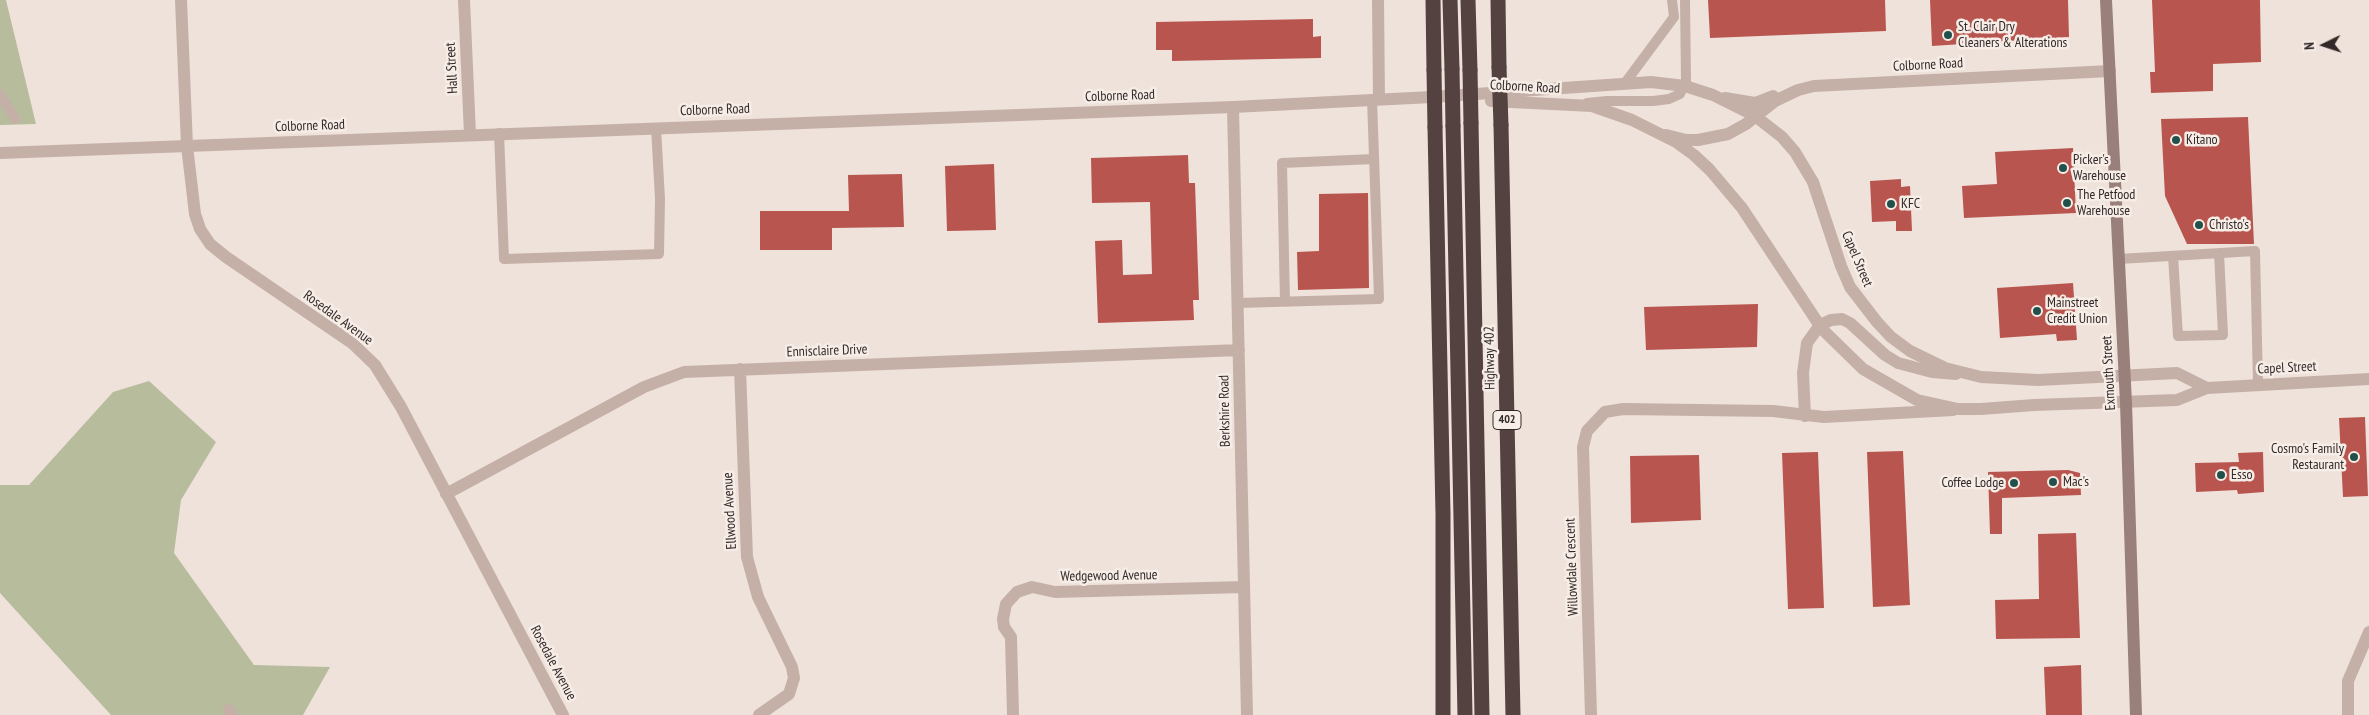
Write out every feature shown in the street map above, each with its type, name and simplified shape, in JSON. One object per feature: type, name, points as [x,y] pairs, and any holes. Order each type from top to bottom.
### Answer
[{"type":"highway","points":[[1433,0],[1443,514],[1442,715]]},
{"type":"highway","points":[[1450,0],[1465,715]]},
{"type":"highway","points":[[1468,0],[1482,715]]},
{"type":"highway","name":"Highway 402","points":[[1498,0],[1514,715]]},
{"type":"main road","name":"Exmouth Street","points":[[2106,0],[2126,403],[2136,715]]},
{"type":"street","name":"Rosedale Avenue","points":[[181,0],[187,146],[195,214],[200,229],[210,244],[270,288],[352,343],[380,373],[401,407],[563,715]]},
{"type":"street","name":"Hall Street","points":[[464,0],[470,134]]},
{"type":"street","points":[[1375,99],[1378,0]]},
{"type":"street","name":"Colborne Road","points":[[1432,97],[1576,105],[1612,111],[1657,132],[1686,140],[1718,137],[1738,129],[1786,95],[1814,86],[2110,71]]},
{"type":"street","name":"Colborne Road","points":[[0,153],[1232,107],[1432,97],[1651,82],[1685,86],[1713,95],[1755,116]]},
{"type":"street","points":[[1713,95],[1739,102],[1755,103],[1785,91],[1814,86]]},
{"type":"street","name":"Berkshire Road","points":[[1232,107],[1247,715]]},
{"type":"street","name":"Capel Street","points":[[1755,116],[1782,137],[1805,167],[1819,198],[1841,266],[1850,287],[1862,304],[1891,337],[1910,351],[1945,368],[1971,375]]},
{"type":"street","name":"Capel Street","points":[[1657,132],[1694,155],[1742,208],[1820,325],[1863,369],[1886,384],[1917,400],[1958,409]]},
{"type":"street","name":"Capel Street","points":[[1820,325],[1831,320],[1842,319],[1850,323],[1885,355],[1898,363],[1932,372],[2004,379],[2038,380],[2178,373],[2207,388]]},
{"type":"street","points":[[1805,416],[1804,373],[1807,342],[1820,325]]},
{"type":"street","name":"Ennisclaire Drive","points":[[446,494],[658,381],[696,370],[1239,350]]},
{"type":"street","name":"Ellwood Avenue","points":[[740,369],[748,557],[758,597],[792,666],[794,678],[789,694],[759,715]]},
{"type":"street","name":"Capel Street","points":[[1595,421],[1605,412],[1623,409],[1773,411],[1805,416],[1881,415],[1958,409],[2126,403],[2177,400],[2207,388],[2369,379]]},
{"type":"street","name":"Willowdale Crescent","points":[[1591,715],[1583,447],[1586,431],[1595,421]]},
{"type":"street","name":"Wedgewood Avenue","points":[[1013,715],[1012,644],[1003,619],[1006,604],[1017,592],[1032,587],[1055,592],[1244,587]]},
{"type":"street","points":[[2348,715],[2348,681],[2369,632]]},
{"type":"lane","points":[[1625,83],[1674,17],[1672,0]]},
{"type":"lane","points":[[1576,105],[1607,101],[1664,100],[1680,94],[1685,86],[1685,0]]},
{"type":"lane","points":[[0,94],[15,119]]},
{"type":"lane","points":[[1238,303],[1379,299],[1374,159],[1375,99]]},
{"type":"lane","points":[[499,133],[504,259],[659,254],[660,198],[656,128]]},
{"type":"lane","points":[[1285,302],[1282,163],[1374,159]]},
{"type":"lane","points":[[2119,259],[2255,252],[2258,385]]},
{"type":"lane","points":[[2173,256],[2178,336],[2224,335],[2218,253]]},
{"type":"green space","points":[[0,0],[6,0],[36,124],[0,125]]},
{"type":"green space","points":[[149,381],[216,442],[181,500],[174,553],[254,665],[330,667],[303,715],[111,715],[0,593],[0,485],[29,485],[113,392]]},
{"type":"building","points":[[1708,0],[1885,0],[1886,31],[1710,38]]},
{"type":"building","points":[[1930,0],[2068,0],[2069,37],[1932,46]]},
{"type":"building","points":[[2152,0],[2260,0],[2261,62],[2213,64],[2213,91],[2151,93],[2150,72],[2155,72]]},
{"type":"building","points":[[1313,19],[1313,37],[1321,36],[1321,58],[1172,61],[1172,50],[1156,50],[1156,22]]},
{"type":"building","points":[[2248,117],[2254,244],[2187,244],[2165,196],[2161,119]]},
{"type":"building","points":[[2073,148],[2076,213],[1964,218],[1962,186],[1997,184],[1995,152]]},
{"type":"building","points":[[1188,155],[1189,183],[1195,183],[1199,300],[1193,300],[1194,320],[1098,323],[1095,241],[1122,240],[1123,275],[1152,274],[1150,202],[1092,203],[1091,158]]},
{"type":"building","points":[[994,164],[996,230],[947,231],[945,166]]},
{"type":"building","points":[[902,174],[904,227],[832,228],[832,250],[760,250],[760,211],[849,211],[848,175]]},
{"type":"building","name":"KFC","points":[[1901,179],[1901,187],[1910,186],[1912,231],[1896,231],[1896,221],[1872,222],[1870,181]]},
{"type":"building","points":[[1368,193],[1369,288],[1298,290],[1297,252],[1319,251],[1319,194]]},
{"type":"building","name":"Mainstreet Credit Union","points":[[2073,283],[2077,340],[2057,341],[2056,334],[2000,338],[1997,288]]},
{"type":"building","points":[[1758,304],[1757,347],[1646,350],[1644,307]]},
{"type":"building","name":"Cosmo's Family Restaurant","points":[[2365,417],[2368,496],[2343,497],[2339,418]]},
{"type":"building","points":[[1903,451],[1910,605],[1873,607],[1867,452]]},
{"type":"building","points":[[1818,452],[1824,608],[1788,609],[1782,453]]},
{"type":"building","points":[[2263,452],[2264,492],[2238,494],[2237,490],[2196,492],[2195,463],[2239,462],[2238,453]]},
{"type":"building","points":[[1699,455],[1701,520],[1631,523],[1630,456]]},
{"type":"building","points":[[2068,470],[2080,473],[2081,495],[2002,498],[2002,534],[1990,534],[1988,472]]},
{"type":"building","points":[[2076,533],[2080,638],[1996,639],[1995,600],[2039,599],[2038,534]]},
{"type":"building","points":[[2081,665],[2082,715],[2046,715],[2044,667]]},
{"type":"place","name":"St. Clair Dry Cleaners & Alterations","points":[[1948,35]]},
{"type":"place","name":"Kitano","points":[[2176,140]]},
{"type":"place","name":"Picker's Warehouse","points":[[2063,168]]},
{"type":"place","name":"The Petfood Warehouse","points":[[2067,203]]},
{"type":"place","name":"KFC","points":[[1891,204]]},
{"type":"place","name":"Christo's","points":[[2199,225]]},
{"type":"place","name":"Mainstreet Credit Union","points":[[2037,311]]},
{"type":"place","name":"Cosmo's Family Restaurant","points":[[2354,457]]},
{"type":"place","name":"Esso","points":[[2221,475]]},
{"type":"place","name":"Mac's","points":[[2053,482]]},
{"type":"place","name":"Coffee Lodge","points":[[2014,483]]}]
